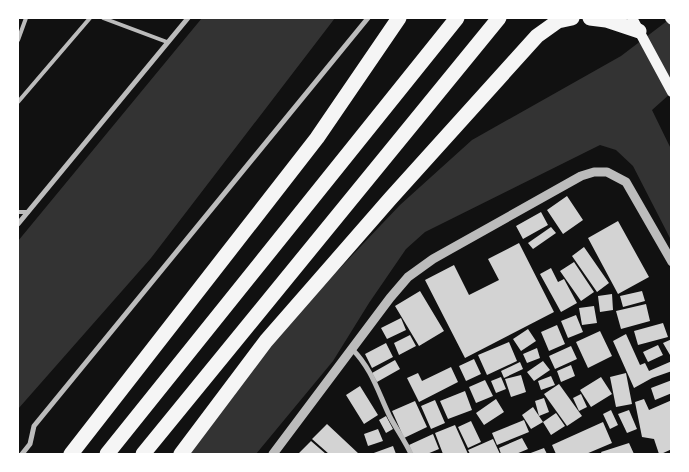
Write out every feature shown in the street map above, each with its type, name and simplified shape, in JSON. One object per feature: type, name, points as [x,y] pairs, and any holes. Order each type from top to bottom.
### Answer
[{"type":"highway","points":[[71,454],[317,138],[399,18]]},
{"type":"highway","points":[[107,454],[457,18]]},
{"type":"highway","points":[[144,454],[498,18]]},
{"type":"highway","points":[[181,454],[266,341],[390,199],[537,36],[558,22],[572,18]]},
{"type":"highway","points":[[590,18],[606,20],[641,34]]},
{"type":"main road","points":[[632,18],[672,92]]},
{"type":"street","points":[[18,224],[188,18]]},
{"type":"street","points":[[22,454],[30,444],[34,426],[368,18]]},
{"type":"street","points":[[273,454],[390,298],[408,277],[433,259],[581,176],[594,172],[607,172],[626,182],[671,260]]},
{"type":"street","points":[[352,350],[368,369],[391,418],[411,454]]},
{"type":"lane","points":[[18,40],[26,18]]},
{"type":"lane","points":[[18,102],[90,18]]},
{"type":"lane","points":[[103,18],[167,42]]},
{"type":"lane","points":[[18,212],[28,212]]},
{"type":"shaded area","points":[[202,18],[335,18],[151,258],[18,409],[18,241]]},
{"type":"shaded area","points":[[671,18],[671,93],[652,110],[671,149],[671,240],[633,166],[616,150],[600,145],[425,232],[406,249],[369,303],[333,361],[256,454],[181,454],[285,326],[400,205],[472,140],[621,56]]},
{"type":"building","points":[[567,196],[583,220],[563,234],[547,210]]},
{"type":"building","points":[[541,212],[548,225],[523,239],[516,226]]},
{"type":"building","points":[[618,221],[649,277],[618,294],[588,238]]},
{"type":"building","points":[[551,227],[556,233],[533,249],[528,243]]},
{"type":"building","points":[[519,243],[554,312],[465,358],[425,280],[454,265],[469,295],[499,280],[488,259]]},
{"type":"building","points":[[584,247],[609,283],[597,292],[572,256]]},
{"type":"building","points":[[574,262],[594,292],[581,301],[560,271]]},
{"type":"building","points":[[551,268],[558,282],[564,279],[577,303],[561,312],[540,274]]},
{"type":"building","points":[[420,291],[444,331],[419,346],[395,306]]},
{"type":"building","points":[[642,291],[645,301],[623,307],[620,296]]},
{"type":"building","points":[[612,294],[613,310],[600,312],[598,296]]},
{"type":"building","points":[[646,304],[650,321],[621,329],[616,311]]},
{"type":"building","points":[[594,306],[597,323],[582,325],[579,308]]},
{"type":"building","points":[[576,315],[583,332],[568,338],[561,321]]},
{"type":"building","points":[[401,318],[406,330],[387,339],[381,328]]},
{"type":"building","points":[[663,323],[668,337],[638,345],[634,331]]},
{"type":"building","points":[[557,325],[565,344],[549,351],[541,332]]},
{"type":"building","points":[[528,329],[536,341],[521,351],[513,339]]},
{"type":"building","points":[[600,331],[612,356],[588,368],[576,342]]},
{"type":"building","points":[[626,334],[640,365],[645,363],[649,371],[672,361],[672,371],[652,378],[634,388],[613,341]]},
{"type":"building","points":[[410,335],[416,346],[399,355],[394,343]]},
{"type":"building","points":[[672,339],[672,354],[670,355],[663,343]]},
{"type":"building","points":[[509,342],[517,361],[487,375],[478,355]]},
{"type":"building","points":[[386,343],[393,357],[372,368],[365,354]]},
{"type":"building","points":[[658,345],[663,355],[648,362],[643,352]]},
{"type":"building","points":[[571,346],[577,359],[555,369],[549,356]]},
{"type":"building","points":[[537,348],[540,358],[527,363],[523,354]]},
{"type":"building","points":[[474,359],[481,374],[466,381],[459,366]]},
{"type":"building","points":[[395,360],[400,369],[377,382],[372,373]]},
{"type":"building","points":[[543,361],[550,370],[534,381],[527,372]]},
{"type":"building","points":[[520,362],[523,369],[504,378],[501,371]]},
{"type":"building","points":[[571,365],[575,376],[561,382],[557,371]]},
{"type":"building","points":[[451,367],[458,382],[419,402],[407,378],[418,373],[422,381]]},
{"type":"building","points":[[626,373],[632,404],[616,407],[610,377]]},
{"type":"building","points":[[521,375],[526,392],[511,397],[505,379]]},
{"type":"building","points":[[551,376],[555,385],[541,390],[538,381]]},
{"type":"building","points":[[501,377],[506,389],[496,393],[491,381]]},
{"type":"building","points":[[601,377],[612,394],[591,407],[580,390]]},
{"type":"building","points":[[485,380],[493,396],[476,403],[469,387]]},
{"type":"building","points":[[672,380],[672,393],[655,400],[651,388]]},
{"type":"building","points":[[559,384],[582,416],[567,426],[544,394]]},
{"type":"building","points":[[360,386],[378,415],[364,424],[346,395]]},
{"type":"building","points":[[465,391],[472,410],[448,419],[440,401]]},
{"type":"building","points":[[581,394],[587,407],[579,411],[573,398]]},
{"type":"building","points":[[544,398],[549,412],[539,416],[535,401]]},
{"type":"building","points":[[496,399],[504,412],[484,425],[476,413]]},
{"type":"building","points":[[644,399],[649,410],[672,400],[672,449],[661,454],[659,454],[654,439],[642,437],[635,402]]},
{"type":"building","points":[[435,400],[445,423],[431,429],[421,406]]},
{"type":"building","points":[[415,401],[427,427],[404,438],[392,411]]},
{"type":"building","points":[[533,407],[543,422],[531,429],[522,415]]},
{"type":"building","points":[[611,410],[618,425],[610,429],[603,414]]},
{"type":"building","points":[[629,410],[637,429],[627,433],[618,414]]},
{"type":"building","points":[[556,413],[565,426],[551,435],[543,422]]},
{"type":"building","points":[[386,416],[393,429],[386,433],[379,420]]},
{"type":"building","points":[[524,420],[529,432],[497,445],[492,433]]},
{"type":"building","points":[[471,421],[481,442],[468,448],[458,427]]},
{"type":"building","points":[[603,422],[612,443],[586,454],[556,454],[552,445]]},
{"type":"building","points":[[327,424],[359,454],[329,454],[312,439]]},
{"type":"building","points":[[455,425],[468,454],[443,454],[435,433]]},
{"type":"building","points":[[378,429],[383,441],[368,446],[364,434]]},
{"type":"building","points":[[433,434],[439,449],[427,454],[413,454],[409,445]]},
{"type":"building","points":[[522,438],[528,449],[516,454],[501,454],[499,448]]},
{"type":"building","points":[[493,439],[500,454],[470,454],[468,450]]},
{"type":"building","points":[[311,441],[326,454],[298,454]]},
{"type":"building","points":[[629,443],[634,454],[602,454],[601,452]]},
{"type":"building","points":[[393,446],[396,454],[371,454]]},
{"type":"building","points":[[544,448],[547,454],[528,454]]}]
